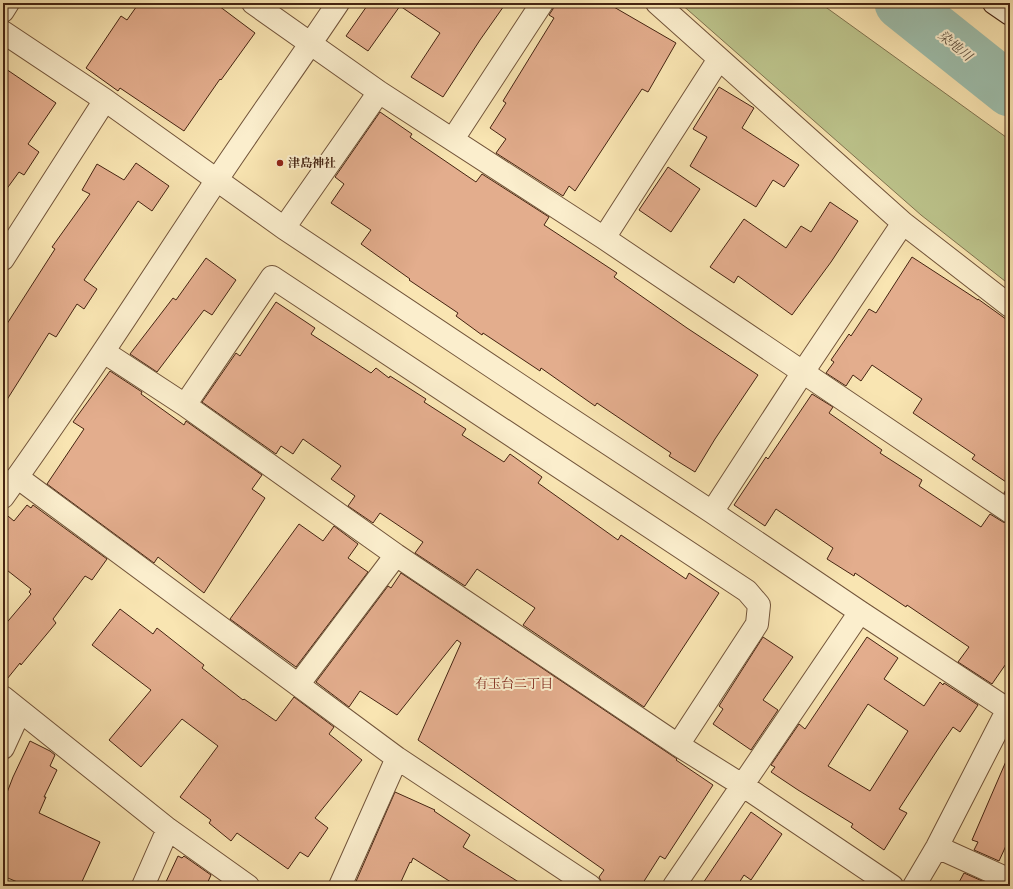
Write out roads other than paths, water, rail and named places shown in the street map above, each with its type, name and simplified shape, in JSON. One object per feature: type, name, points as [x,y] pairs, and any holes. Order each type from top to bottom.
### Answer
[{"type":"street","points":[[3,10],[8,3]]},
{"type":"street","points":[[253,3],[379,92],[604,238],[1010,512]]},
{"type":"street","points":[[3,497],[104,352],[217,179],[338,3]]},
{"type":"street","points":[[453,139],[542,3]]},
{"type":"street","points":[[657,3],[903,223],[1010,306]]},
{"type":"street","points":[[994,3],[1010,14]]},
{"type":"street","points":[[3,32],[104,100],[284,228],[860,612],[1009,708],[937,847],[914,886]]},
{"type":"street","points":[[604,238],[719,59]]},
{"type":"street","points":[[284,228],[379,92]]},
{"type":"street","points":[[3,260],[104,100]]},
{"type":"street","points":[[712,512],[803,372],[903,223]]},
{"type":"street","points":[[185,405],[272,277],[747,591],[759,605],[757,624],[678,745]]},
{"type":"street","points":[[104,352],[185,405],[396,555],[678,745],[742,785],[892,886]]},
{"type":"street","points":[[17,477],[397,758],[590,886]]},
{"type":"street","points":[[298,685],[396,555]]},
{"type":"street","points":[[674,886],[860,612]]},
{"type":"street","points":[[3,697],[168,829],[248,886]]},
{"type":"street","points":[[3,748],[20,711]]},
{"type":"street","points":[[340,886],[397,758]]},
{"type":"street","points":[[143,886],[168,829]]},
{"type":"street","points":[[937,847],[1010,880]]},
{"type":"waterway","name":"染地川","points":[[901,3],[1010,90]]},
{"type":"place","name":"津島神社","points":[[280,163]]},
{"type":"district","name":"有玉台二丁目","points":[[514,684]]}]
